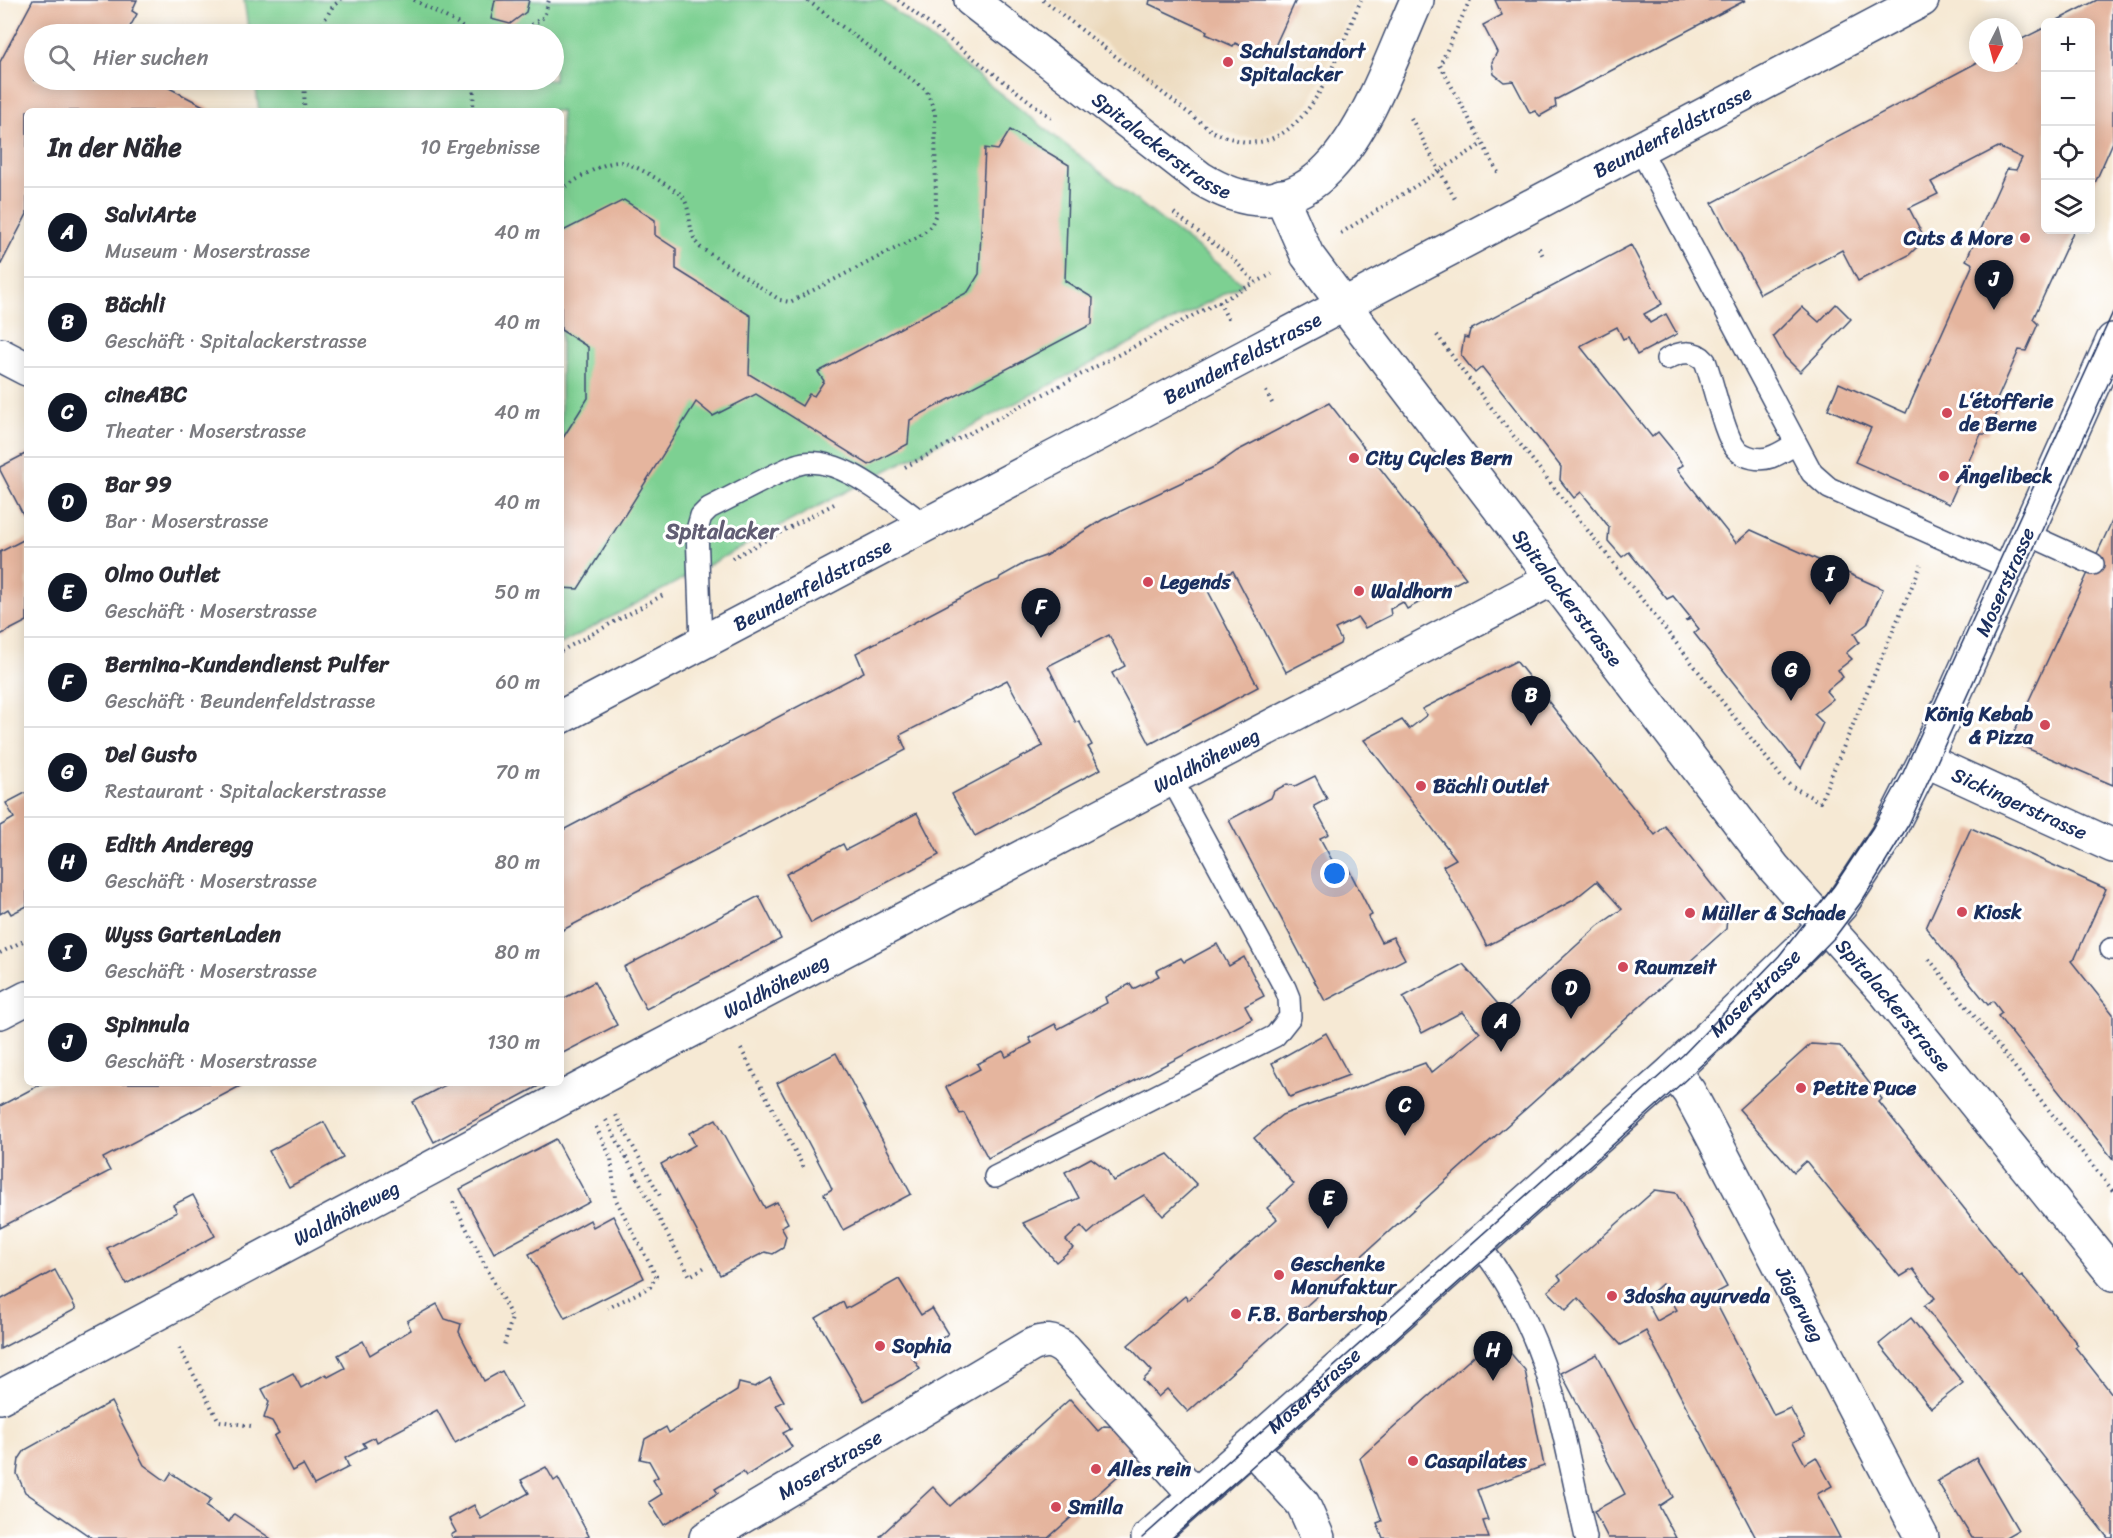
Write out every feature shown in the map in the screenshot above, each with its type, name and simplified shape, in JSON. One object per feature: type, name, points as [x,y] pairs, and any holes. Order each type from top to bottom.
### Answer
[{"type":"street","name":"Spitalackerstrasse","points":[[971,0],[1200,178],[1215,187],[1241,196],[1281,196],[1307,255],[1774,868],[1885,992],[2113,1274]]},
{"type":"street","points":[[1281,196],[1310,186],[1332,167],[1356,132],[1417,0]]},
{"type":"street","name":"Beundenfeldstrasse","points":[[564,715],[1922,0]]},
{"type":"street","name":"Moserstrasse","points":[[1148,1538],[1673,1071],[1824,925],[1841,905],[1887,835],[1925,760],[2113,340]]},
{"type":"street","points":[[0,355],[24,367]]},
{"type":"street","name":"Waldhöheweg","points":[[0,1397],[1552,579]]},
{"type":"street","name":"Sickingerstrasse","points":[[1925,760],[2113,846]]},
{"type":"street","points":[[0,1012],[24,1000]]},
{"type":"street","name":"Jägerweg","points":[[1673,1071],[1698,1109],[1922,1538]]},
{"type":"street","name":"Moserstrasse","points":[[706,1538],[1030,1346],[1045,1341],[1057,1343],[1065,1349],[1196,1495]]},
{"type":"street","points":[[1251,1447],[1303,1504],[1318,1538]]},
{"type":"lane","points":[[1640,149],[1812,473],[1824,485],[2011,569]]},
{"type":"lane","points":[[1666,359],[1688,352],[1701,356],[1705,361],[1732,442],[1741,453],[1764,458],[1796,444]]},
{"type":"lane","points":[[701,643],[698,577],[699,521],[709,508],[796,465],[808,463],[835,466],[869,486],[925,525]]},
{"type":"lane","points":[[2026,534],[2093,564]]},
{"type":"lane","points":[[994,1177],[1275,1036],[1290,1017],[1289,998],[1285,988],[1171,778]]},
{"type":"lane","points":[[1479,1245],[1512,1290],[1540,1348],[1550,1377],[1587,1538]]},
{"type":"path","points":[[322,24],[333,6],[341,0]]},
{"type":"path","points":[[414,0],[458,24]]},
{"type":"path","points":[[532,24],[544,17],[549,0]]},
{"type":"path","points":[[564,187],[604,166],[618,162],[630,164],[681,194],[687,202],[692,239],[701,248],[780,300],[790,302],[918,237],[931,226],[936,214],[935,113],[927,91],[807,0]]},
{"type":"path","points":[[898,0],[1064,128]]},
{"type":"path","points":[[1042,0],[1214,132],[1237,141],[1259,142],[1296,125],[1313,106],[1361,0]]},
{"type":"path","points":[[1470,0],[1440,65],[1544,258]]},
{"type":"path","points":[[1385,71],[1474,236]]},
{"type":"path","points":[[304,108],[305,90]]},
{"type":"path","points":[[473,108],[474,90]]},
{"type":"path","points":[[564,649],[1307,255],[1482,144]]},
{"type":"path","points":[[1172,211],[1233,259],[1256,283]]},
{"type":"path","points":[[1437,335],[1468,378],[1783,779],[1820,802],[1934,535]]},
{"type":"path","points":[[0,953],[24,941]]},
{"type":"path","points":[[1929,959],[2113,1191]]},
{"type":"path","points":[[740,1046],[805,1170]]},
{"type":"path","points":[[615,1113],[660,1196]]},
{"type":"path","points":[[605,1118],[690,1276],[705,1268]]},
{"type":"path","points":[[594,1123],[611,1158],[615,1198],[657,1276],[650,1287],[608,1308]]},
{"type":"path","points":[[452,1199],[512,1318],[504,1345]]},
{"type":"path","points":[[176,1343],[219,1421],[251,1426]]},
{"type":"shaded area","name":"Schulstandort Spitalacker","points":[[1049,0],[1356,0],[1310,102],[1295,119],[1259,138],[1238,137],[1214,127]]},
{"type":"green space","points":[[244,0],[881,0],[1243,284],[564,642],[564,108],[259,108],[256,90],[564,90],[564,24],[248,24]]},
{"type":"building","points":[[33,0],[137,0],[132,11],[137,14],[132,24],[24,24],[24,90],[173,90],[207,108],[24,108],[24,220],[0,266],[0,62]]},
{"type":"building","points":[[495,0],[529,0],[526,12],[510,24],[491,19]]},
{"type":"building","points":[[1150,0],[1296,0],[1269,59],[1235,43],[1233,46],[1206,34],[1207,31],[1149,4]]},
{"type":"building","points":[[1495,0],[1746,0],[1555,100],[1556,107],[1540,116],[1535,111],[1530,113],[1513,81],[1504,82],[1494,74],[1492,62],[1497,52],[1483,25],[1502,15]]},
{"type":"building","points":[[2097,0],[2113,0],[2113,142],[2095,183],[2095,18],[2062,18]]},
{"type":"building","points":[[2041,30],[2041,234],[2072,234],[2033,319],[2038,324],[2026,351],[2019,350],[1996,402],[2000,406],[1988,434],[1981,434],[1949,504],[1855,462],[1871,428],[1828,409],[1839,383],[1906,413],[1973,264],[1966,260],[2007,169],[2016,170],[2022,158],[1998,147],[1931,182],[1938,194],[1909,208],[1925,239],[1909,255],[1858,281],[1842,250],[1760,294],[1712,203],[1969,67],[1969,72],[2023,72],[2023,38]]},
{"type":"building","points":[[1010,130],[1069,165],[1065,281],[1093,298],[1092,324],[910,420],[908,444],[869,465],[756,394],[713,416],[696,402],[578,589],[564,588],[564,436],[588,398],[588,347],[564,332],[564,230],[624,200],[655,220],[655,235],[676,249],[676,269],[751,316],[749,374],[802,406],[809,394],[814,396],[824,381],[818,372],[968,292],[979,274],[985,148],[998,150]]},
{"type":"building","points":[[1631,245],[1662,304],[1644,314],[1650,323],[1666,314],[1677,334],[1637,355],[1628,337],[1623,339],[1617,327],[1580,346],[1652,437],[1658,432],[1671,448],[1683,465],[1677,469],[1736,543],[1751,530],[1883,589],[1867,624],[1854,634],[1859,642],[1846,653],[1852,659],[1838,670],[1843,677],[1826,691],[1833,699],[1814,714],[1823,723],[1801,768],[1694,633],[1699,629],[1691,619],[1685,621],[1690,617],[1673,596],[1667,599],[1629,552],[1622,557],[1608,541],[1609,527],[1581,492],[1574,498],[1560,480],[1561,467],[1482,367],[1475,373],[1461,355],[1464,337],[1468,338],[1470,330]]},
{"type":"building","points":[[1836,304],[1851,319],[1800,372],[1785,357],[1773,336],[1802,307],[1819,322]]},
{"type":"building","points":[[1329,403],[1466,578],[1407,609],[1403,602],[1390,609],[1391,615],[1365,628],[1358,618],[1335,629],[1341,640],[1340,644],[1286,672],[1233,571],[1205,585],[1258,687],[1150,744],[1112,673],[1125,666],[1109,635],[1048,666],[1076,723],[1079,721],[1092,745],[1088,747],[1101,769],[975,836],[952,794],[1043,746],[1007,680],[900,735],[906,750],[564,929],[564,829],[864,672],[856,653],[985,585],[999,580],[1000,577],[1025,563],[1045,556],[1102,520],[1214,467],[1237,451]]},
{"type":"building","points":[[24,455],[24,516],[0,470],[0,467]]},
{"type":"building","points":[[2113,519],[2113,785],[2010,741]]},
{"type":"building","points":[[24,540],[24,623],[0,635],[0,552]]},
{"type":"building","points":[[1516,661],[1655,835],[1665,826],[1728,905],[1726,929],[1188,1412],[1167,1389],[1158,1397],[1143,1380],[1152,1371],[1128,1345],[1185,1296],[1188,1300],[1277,1219],[1267,1208],[1294,1184],[1254,1138],[1282,1115],[1425,1063],[1431,1073],[1480,1033],[1462,1012],[1422,1033],[1403,997],[1463,964],[1504,1011],[1598,926],[1622,909],[1597,881],[1572,901],[1487,946],[1443,866],[1456,859],[1364,740],[1402,720],[1409,729],[1427,715],[1422,709]]},
{"type":"building","points":[[1315,776],[1327,799],[1314,806],[1329,834],[1320,838],[1338,871],[1348,868],[1372,915],[1368,917],[1381,942],[1393,937],[1405,959],[1325,1001],[1229,820],[1271,798],[1274,791],[1287,784],[1295,786]]},
{"type":"building","points":[[24,794],[24,908],[11,914],[8,909],[0,914],[0,826],[14,818],[6,803]]},
{"type":"building","points":[[917,813],[939,855],[811,923],[786,874],[843,844],[846,850]]},
{"type":"building","points":[[1971,828],[2106,889],[2075,958],[2071,961],[2113,1014],[2113,1159],[1998,1016],[2002,1013],[1993,1001],[1988,1005],[1926,928]]},
{"type":"building","points":[[759,896],[781,939],[646,1009],[624,967]]},
{"type":"building","points":[[1217,944],[1229,966],[1244,957],[1264,996],[1245,1006],[1252,1019],[988,1158],[964,1113],[960,1114],[946,1087],[980,1069],[977,1064],[1003,1051],[1006,1057],[1032,1043],[1029,1038],[1055,1024],[1058,1029],[1107,1003],[1105,997],[1130,984],[1133,989],[1159,976],[1156,971],[1181,958],[1184,962]]},
{"type":"building","points":[[594,982],[617,1025],[564,1052],[564,998]]},
{"type":"building","points":[[1326,1033],[1349,1075],[1290,1097],[1272,1063]]},
{"type":"building","points":[[1811,1044],[1840,1046],[1882,1099],[1879,1102],[2019,1277],[2022,1275],[2049,1308],[2078,1345],[2075,1347],[2113,1395],[2113,1538],[2108,1538],[1924,1306],[1935,1298],[1913,1269],[1900,1277],[1806,1161],[1794,1172],[1739,1109]]},
{"type":"building","points":[[836,1053],[911,1194],[843,1230],[824,1194],[832,1189],[777,1083]]},
{"type":"building","points":[[37,1086],[240,1086],[103,1158],[110,1171],[0,1228],[0,1106]]},
{"type":"building","points":[[443,1086],[538,1086],[434,1142],[413,1102]]},
{"type":"building","points":[[716,1119],[765,1208],[777,1202],[788,1223],[781,1227],[786,1236],[783,1248],[773,1254],[765,1252],[720,1275],[661,1164],[695,1145],[689,1133]]},
{"type":"building","points":[[324,1122],[343,1158],[289,1187],[269,1151]]},
{"type":"building","points":[[556,1139],[590,1202],[494,1253],[460,1189]]},
{"type":"building","points":[[1168,1154],[1197,1185],[1163,1216],[1144,1195],[1110,1215],[1088,1234],[1081,1226],[1066,1240],[1073,1248],[1056,1262],[1023,1223],[1079,1198],[1065,1172],[1091,1158],[1107,1170],[1113,1181]]},
{"type":"building","points":[[1655,1190],[1676,1193],[1727,1287],[1712,1295],[1774,1415],[1790,1408],[1805,1436],[1793,1442],[1805,1464],[1816,1457],[1832,1486],[1817,1494],[1840,1538],[1756,1538],[1646,1331],[1621,1345],[1578,1298],[1566,1310],[1548,1291],[1561,1280],[1558,1276]],"holes":[[[1662,1284],[1677,1310],[1657,1321],[1645,1299]]]},
{"type":"building","points":[[193,1195],[215,1236],[126,1284],[107,1248],[177,1212],[173,1205]]},
{"type":"building","points":[[613,1216],[644,1278],[565,1318],[529,1254],[590,1220],[593,1227]]},
{"type":"building","points":[[55,1270],[76,1309],[0,1349],[0,1300]]},
{"type":"building","name":"Sophia","points":[[899,1279],[921,1315],[932,1308],[948,1334],[912,1357],[920,1369],[864,1401],[816,1318],[843,1302],[846,1309]]},
{"type":"building","points":[[437,1304],[445,1319],[461,1324],[459,1332],[484,1381],[502,1371],[522,1407],[455,1443],[437,1410],[377,1442],[375,1437],[363,1443],[366,1447],[345,1458],[349,1467],[314,1485],[303,1465],[292,1471],[274,1436],[279,1433],[272,1421],[264,1418],[269,1402],[262,1389],[293,1373],[301,1388],[326,1374],[328,1377],[345,1368],[338,1355],[363,1341],[370,1355],[411,1330],[407,1321]]},
{"type":"building","points":[[1911,1318],[1963,1383],[1931,1408],[1879,1344]]},
{"type":"building","points":[[1496,1336],[1525,1370],[1544,1466],[1477,1490],[1488,1520],[1483,1521],[1489,1538],[1383,1538],[1377,1523],[1382,1521],[1360,1458]]},
{"type":"building","points":[[1597,1354],[1673,1497],[1659,1506],[1676,1538],[1608,1538],[1594,1511],[1625,1494],[1561,1373]]},
{"type":"building","points":[[770,1378],[784,1401],[776,1405],[791,1429],[783,1433],[792,1447],[746,1476],[743,1472],[715,1489],[718,1493],[664,1525],[649,1502],[662,1494],[653,1480],[658,1477],[649,1461],[640,1459],[645,1439],[666,1427],[669,1433],[737,1391],[739,1383],[755,1387]]},
{"type":"building","points":[[1070,1399],[1098,1431],[1104,1426],[1118,1427],[1140,1453],[1128,1464],[1129,1466],[1048,1538],[882,1538],[880,1536],[933,1487],[950,1506]]},
{"type":"building","points":[[111,1402],[144,1465],[166,1481],[171,1473],[211,1499],[206,1507],[229,1522],[234,1514],[270,1538],[92,1538],[25,1492],[17,1474],[19,1459],[25,1450]]},
{"type":"building","points":[[1976,1458],[2018,1530],[2004,1538],[1972,1538],[1937,1481]]},
{"type":"building","points":[[546,1467],[554,1481],[558,1478],[589,1536],[584,1538],[453,1538],[451,1535],[456,1532],[449,1519],[474,1505],[481,1519],[529,1493],[521,1480]]},
{"type":"tram line","points":[[1142,1538],[1683,1055],[1779,956],[1834,886],[1873,827],[1902,775],[2113,312]]},
{"type":"tram line","points":[[1172,1538],[1682,1083],[1792,981],[1835,937],[1862,901],[1909,824],[2113,373]]},
{"type":"place","name":"Schulstandort Spitalacker","points":[[1228,62]]},
{"type":"place","name":"Cuts & More","points":[[2025,238]]},
{"type":"place","name":"Spinnula","points":[[1994,310]]},
{"type":"place","name":"L‘étofferie de Berne","points":[[1947,413]]},
{"type":"place","name":"City Cycles Bern","points":[[1354,458]]},
{"type":"place","name":"Ängelibeck","points":[[1944,476]]},
{"type":"place","name":"Legends","points":[[1148,582]]},
{"type":"place","name":"Waldhorn","points":[[1359,591]]},
{"type":"place","name":"Wyss GartenLaden","points":[[1830,605]]},
{"type":"place","name":"Bernina-Kundendienst Pulfer","points":[[1041,638]]},
{"type":"place","name":"Del Gusto","points":[[1791,701]]},
{"type":"place","name":"König Kebab & Pizza","points":[[2045,725]]},
{"type":"place","name":"Bächli","points":[[1531,726]]},
{"type":"place","name":"Bächli Outlet","points":[[1421,786]]},
{"type":"place","name":"Kiosk","points":[[1962,912]]},
{"type":"place","name":"Müller & Schade","points":[[1690,913]]},
{"type":"place","name":"Raumzeit","points":[[1623,967]]},
{"type":"place","name":"Bar 99","points":[[1571,1019]]},
{"type":"place","name":"SalviArte","points":[[1501,1052]]},
{"type":"place","name":"Petite Puce","points":[[1801,1088]]},
{"type":"place","name":"cineABC","points":[[1405,1136]]},
{"type":"place","name":"Olmo Outlet","points":[[1328,1229]]},
{"type":"place","name":"Geschenke Manufaktur","points":[[1279,1275]]},
{"type":"place","name":"3dosha ayurveda","points":[[1612,1296]]},
{"type":"place","name":"F.B. Barbershop","points":[[1236,1314]]},
{"type":"place","name":"Sophia","points":[[880,1346]]},
{"type":"place","name":"Edith Anderegg","points":[[1493,1381]]},
{"type":"place","name":"Casapilates","points":[[1413,1461]]},
{"type":"place","name":"Alles rein","points":[[1096,1469]]},
{"type":"place","name":"Smilla","points":[[1056,1507]]},
{"type":"district","name":"Spitalacker","points":[[722,531]]}]
